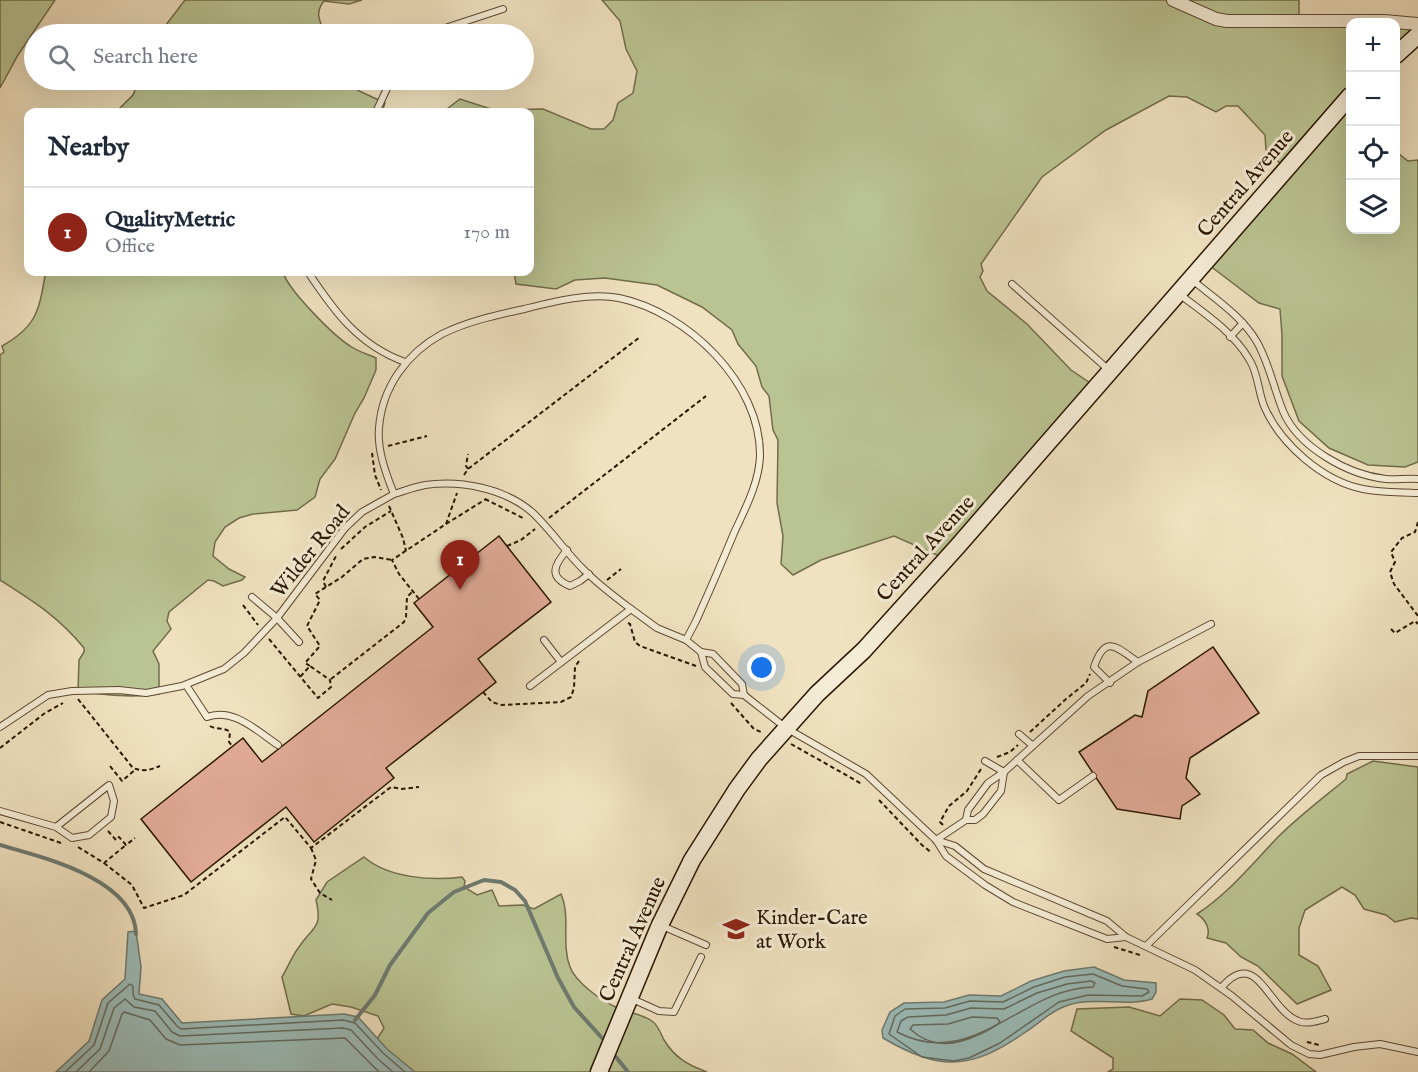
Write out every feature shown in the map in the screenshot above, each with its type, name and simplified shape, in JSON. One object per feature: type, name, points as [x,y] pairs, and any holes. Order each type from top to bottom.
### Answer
[{"type":"main road","points":[[1400,51],[1418,35]]},
{"type":"main road","name":"Central Avenue","points":[[599,1072],[660,925],[703,841],[736,789],[817,694],[880,633],[1346,101]]},
{"type":"street","points":[[1173,0],[1216,19],[1227,21],[1384,21],[1418,24]]},
{"type":"lane","points":[[457,24],[503,9]]},
{"type":"lane","points":[[378,108],[386,90]]},
{"type":"lane","points":[[311,276],[333,310],[351,327],[372,345],[405,362]]},
{"type":"lane","points":[[1191,279],[1243,323],[1257,342],[1284,413],[1291,426],[1311,446],[1335,464],[1364,474],[1387,479],[1418,479]]},
{"type":"lane","points":[[1012,284],[1110,372]]},
{"type":"lane","points":[[1178,294],[1241,346],[1251,362],[1265,407],[1291,447],[1310,464],[1360,489],[1383,493],[1418,493]]},
{"type":"lane","points":[[394,494],[386,473],[379,428],[387,397],[398,371],[405,362],[441,334],[480,319],[559,301],[600,297],[616,297],[640,303],[666,314],[686,327],[708,347],[734,380],[748,403],[759,439],[760,458],[754,488],[686,640],[701,652],[713,654],[742,684],[744,694]]},
{"type":"lane","points":[[1230,337],[1243,323]]},
{"type":"lane","name":"Wilder Road","points":[[0,727],[48,695],[72,691],[119,690],[146,693],[186,685],[224,669],[244,653],[277,618],[345,528],[362,512],[394,494],[424,485],[460,485],[497,493],[517,502],[543,523],[588,574],[657,628],[686,640]]},
{"type":"lane","points":[[567,550],[557,562],[555,573],[560,582],[570,586],[588,574]]},
{"type":"lane","points":[[252,597],[277,618],[299,642]]},
{"type":"lane","points":[[530,686],[631,609]]},
{"type":"lane","points":[[966,820],[968,810],[988,783],[1004,772],[1088,696],[1138,662],[1211,624]]},
{"type":"lane","points":[[544,640],[561,662]]},
{"type":"lane","points":[[1110,683],[1094,667],[1104,650],[1111,645],[1116,646],[1138,662]]},
{"type":"lane","points":[[701,652],[705,667],[733,694],[744,694],[786,728],[866,774],[936,840],[946,856],[976,879],[1013,902],[1107,939],[1126,937]]},
{"type":"lane","points":[[186,685],[207,717],[218,713],[237,718],[279,745]]},
{"type":"lane","points":[[1022,736],[1032,746]]},
{"type":"lane","points":[[1146,946],[1321,775],[1359,756],[1418,756]]},
{"type":"lane","points":[[1017,760],[1059,800],[1093,776]]},
{"type":"lane","points":[[986,761],[1004,772]]},
{"type":"lane","points":[[936,840],[966,820],[975,820],[990,806],[1001,791],[1004,772]]},
{"type":"lane","points":[[0,811],[56,828],[72,838],[89,836],[111,817],[114,801],[110,785],[56,828]]},
{"type":"lane","points":[[936,840],[955,846],[984,869],[1107,921],[1126,937],[1195,970],[1221,988],[1291,1045],[1309,1054],[1320,1055],[1380,1044],[1418,1052]]},
{"type":"lane","points":[[976,879],[984,869]]},
{"type":"lane","points":[[660,925],[706,945]]},
{"type":"lane","points":[[630,998],[659,1011],[674,1012],[701,957]]},
{"type":"lane","points":[[1221,988],[1229,978],[1246,972],[1254,977],[1293,1018],[1307,1022],[1325,1019]]},
{"type":"path","points":[[446,524],[468,469],[640,337]]},
{"type":"path","points":[[507,546],[521,540],[706,396]]},
{"type":"path","points":[[468,454],[466,466],[468,469]]},
{"type":"path","points":[[457,493],[466,495]]},
{"type":"path","points":[[475,497],[486,499],[513,512],[540,533]]},
{"type":"path","points":[[273,644],[318,698],[331,687],[330,680],[305,663],[321,646],[307,626],[320,600],[315,594],[342,577],[363,559],[374,557],[392,560],[486,499]]},
{"type":"path","points":[[326,587],[323,581],[340,551],[365,526],[391,511]]},
{"type":"path","points":[[1418,522],[1415,532],[1402,538],[1391,552],[1395,562],[1390,572],[1394,584],[1418,616]]},
{"type":"path","points":[[392,560],[399,574],[419,599]]},
{"type":"path","points":[[330,680],[404,622],[407,597],[413,591]]},
{"type":"path","points":[[1391,629],[1395,633],[1415,621],[1418,624]]},
{"type":"path","points":[[627,623],[630,624],[635,642],[640,646],[698,666]]},
{"type":"path","points":[[483,692],[492,702],[501,705],[561,702],[571,697],[575,667],[585,656]]},
{"type":"path","points":[[300,677],[310,666]]},
{"type":"path","points":[[950,832],[940,822],[949,806],[967,791],[986,761],[1010,752],[1022,736],[1086,683],[1092,671]]},
{"type":"path","points":[[78,699],[133,768],[151,770],[160,766]]},
{"type":"path","points":[[0,748],[45,712],[58,704],[68,702]]},
{"type":"path","points":[[732,704],[754,729]]},
{"type":"path","points":[[207,717],[211,727],[224,727],[230,732],[229,742],[233,747]]},
{"type":"path","points":[[793,745],[866,787]]},
{"type":"path","points":[[110,766],[122,781],[136,769]]},
{"type":"path","points":[[311,848],[391,787],[402,789],[419,787]]},
{"type":"path","points":[[874,795],[922,845],[938,856]]},
{"type":"path","points":[[78,847],[104,863],[132,885],[144,908],[184,895],[285,817],[311,848],[316,860],[311,879],[315,888],[332,900]]},
{"type":"path","points":[[108,831],[116,840],[119,837],[126,845]]},
{"type":"path","points":[[104,863],[135,838]]},
{"type":"green space","points":[[0,0],[55,0],[39,24],[24,24],[24,46],[0,88]]},
{"type":"green space","points":[[185,0],[362,0],[349,4],[324,1],[319,12],[321,24],[167,24]]},
{"type":"green space","points":[[602,0],[1299,0],[1299,17],[1346,19],[1346,234],[1400,234],[1400,155],[1408,161],[1418,160],[1418,462],[1405,467],[1368,465],[1329,448],[1299,421],[1282,376],[1280,309],[1259,303],[1205,262],[1285,168],[1266,150],[1265,135],[1238,106],[1226,106],[1216,112],[1187,97],[1169,96],[1106,130],[1042,177],[981,264],[983,271],[980,277],[987,291],[1027,324],[1071,370],[1096,387],[944,558],[894,536],[821,560],[793,575],[781,564],[783,536],[777,503],[778,440],[773,430],[769,396],[762,387],[756,366],[738,344],[732,330],[702,307],[657,285],[605,278],[575,280],[556,289],[516,284],[515,276],[534,276],[534,109],[543,109],[591,129],[604,129],[613,120],[618,103],[633,93],[637,71],[626,49],[620,21]]},
{"type":"green space","points":[[1400,21],[1418,22],[1400,49]]},
{"type":"green space","points":[[135,90],[357,90],[385,103],[383,108],[120,108]]},
{"type":"green space","points":[[460,99],[488,108],[448,108]]},
{"type":"green space","points":[[45,276],[285,276],[293,290],[333,332],[353,348],[376,358],[376,370],[364,398],[335,459],[320,479],[315,497],[297,510],[253,514],[239,518],[225,527],[215,542],[213,556],[229,569],[245,577],[223,586],[208,580],[169,612],[167,621],[171,629],[153,651],[159,664],[159,694],[118,696],[78,691],[79,660],[84,648],[55,618],[0,580],[0,355],[4,352],[2,346],[29,325],[38,309]]},
{"type":"green space","points":[[1373,761],[1418,767],[1418,919],[1411,918],[1395,922],[1386,915],[1364,909],[1355,895],[1342,887],[1305,910],[1299,928],[1299,955],[1318,966],[1331,990],[1297,1004],[1258,966],[1241,957],[1226,943],[1207,938],[1206,924],[1197,914],[1230,888],[1286,829],[1346,779],[1347,774]]},
{"type":"green space","points":[[364,857],[385,870],[398,874],[437,879],[462,877],[465,881],[464,887],[477,895],[492,890],[499,906],[523,905],[534,909],[561,894],[565,912],[567,958],[573,973],[605,1001],[652,1021],[677,1056],[688,1064],[707,1072],[412,1072],[392,1061],[377,1039],[384,1028],[378,1016],[351,1007],[332,1004],[304,1016],[291,1014],[282,977],[297,950],[315,927],[318,917],[316,900],[327,882]]},
{"type":"green space","points":[[1180,999],[1202,1000],[1224,1015],[1235,1029],[1253,1030],[1268,1043],[1292,1054],[1316,1072],[1108,1072],[1113,1069],[1113,1058],[1071,1031],[1077,1009],[1129,1007],[1160,1016]]},
{"type":"water","points":[[136,931],[141,967],[139,994],[162,999],[182,1023],[344,1014],[358,1017],[387,1049],[415,1072],[56,1072],[89,1041],[102,1000],[125,979],[128,932]]},
{"type":"water","points":[[1094,967],[1124,980],[1156,983],[1156,992],[1152,999],[1141,1001],[1095,1001],[1072,1004],[1052,1013],[1007,1044],[989,1053],[956,1062],[922,1057],[883,1038],[882,1030],[890,1012],[904,1003],[944,1002],[969,995],[1001,996],[1031,981],[1064,971]]},
{"type":"building","points":[[499,536],[551,602],[478,659],[496,682],[386,768],[394,778],[314,842],[286,807],[191,882],[141,819],[243,738],[262,762],[433,627],[414,603]]},
{"type":"building","points":[[1213,647],[1259,713],[1190,758],[1186,778],[1200,794],[1182,806],[1180,819],[1117,809],[1079,752],[1135,715],[1142,717],[1148,691]]},
{"type":"waterway","points":[[0,845],[61,864],[104,885],[120,899],[132,915],[136,934]]},
{"type":"waterway","points":[[355,1020],[375,995],[390,965],[428,913],[454,892],[484,880],[501,882],[515,890],[525,901],[558,978],[574,1007],[602,1038]]},
{"type":"waterway","points":[[616,1057],[628,1072]]},
{"type":"place","name":"QualityMetric","points":[[460,590]]},
{"type":"place","name":"Kinder-Care at Work","points":[[736,929]]}]
